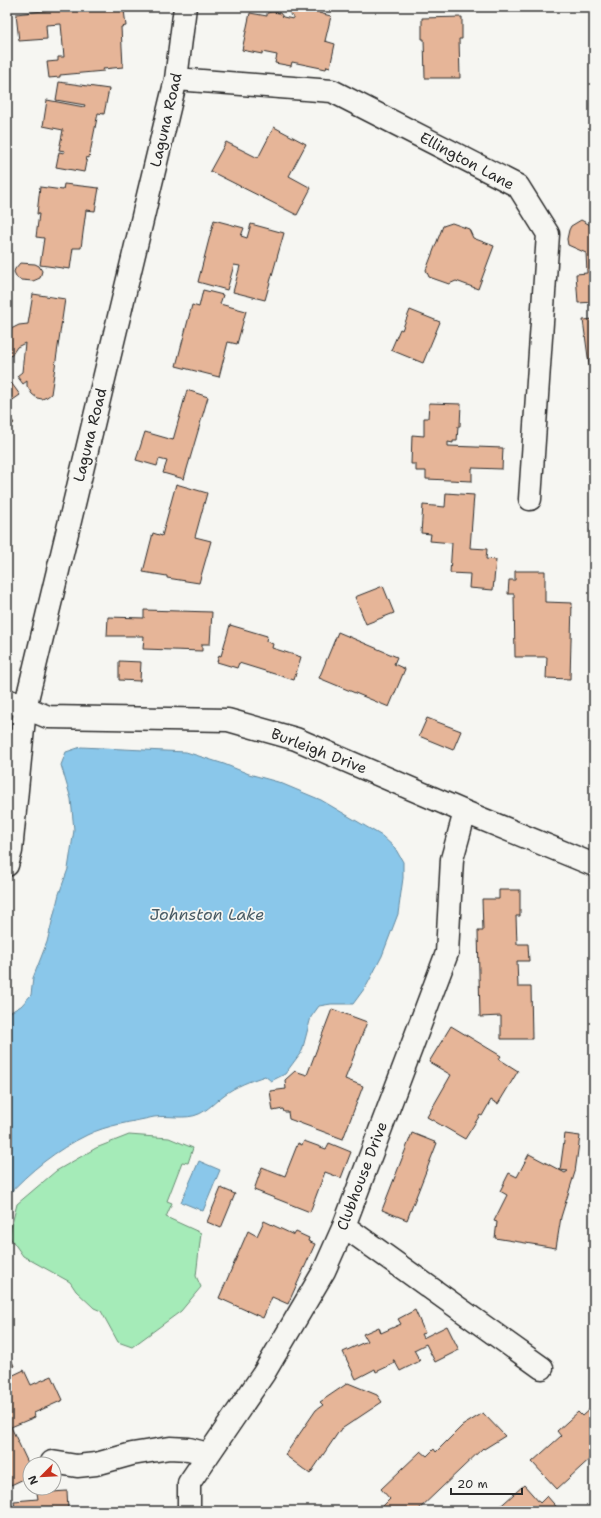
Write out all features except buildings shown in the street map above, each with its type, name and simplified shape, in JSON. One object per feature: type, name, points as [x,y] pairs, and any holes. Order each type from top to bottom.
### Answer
[{"type":"street","name":"Laguna Road","points":[[7,865],[11,851],[16,704],[176,79],[185,7]]},
{"type":"street","name":"Ellington Lane","points":[[176,79],[332,92],[518,186],[548,234],[530,500]]},
{"type":"street","name":"Burleigh Drive","points":[[16,704],[48,717],[228,720],[296,739],[465,812],[594,865]]},
{"type":"street","name":"Clubhouse Drive","points":[[189,1511],[189,1483],[264,1372],[324,1272],[344,1226],[446,953],[452,860],[465,812]]},
{"type":"street","points":[[344,1226],[542,1368]]},
{"type":"street","points":[[62,1464],[77,1466],[96,1464],[132,1454],[170,1448],[189,1449],[208,1454]]},
{"type":"green space","points":[[129,1135],[169,1138],[193,1148],[188,1163],[182,1162],[167,1201],[172,1203],[166,1217],[201,1233],[196,1276],[201,1287],[181,1311],[132,1347],[118,1342],[101,1311],[94,1308],[76,1291],[70,1282],[23,1256],[9,1236],[17,1204],[56,1171],[96,1148]]},
{"type":"water","name":"Johnston Lake","points":[[81,747],[186,752],[249,774],[278,782],[321,800],[382,836],[395,848],[403,862],[403,878],[398,914],[382,956],[367,985],[353,1004],[331,1004],[319,1006],[311,1017],[302,1051],[285,1074],[271,1081],[265,1076],[243,1084],[221,1097],[209,1108],[194,1116],[154,1117],[120,1124],[95,1132],[54,1154],[25,1178],[7,1196],[7,1014],[21,1006],[31,995],[33,978],[47,942],[59,894],[68,869],[74,830],[71,799],[61,765],[66,752]]},
{"type":"water","points":[[199,1161],[220,1170],[203,1211],[181,1202]]}]
